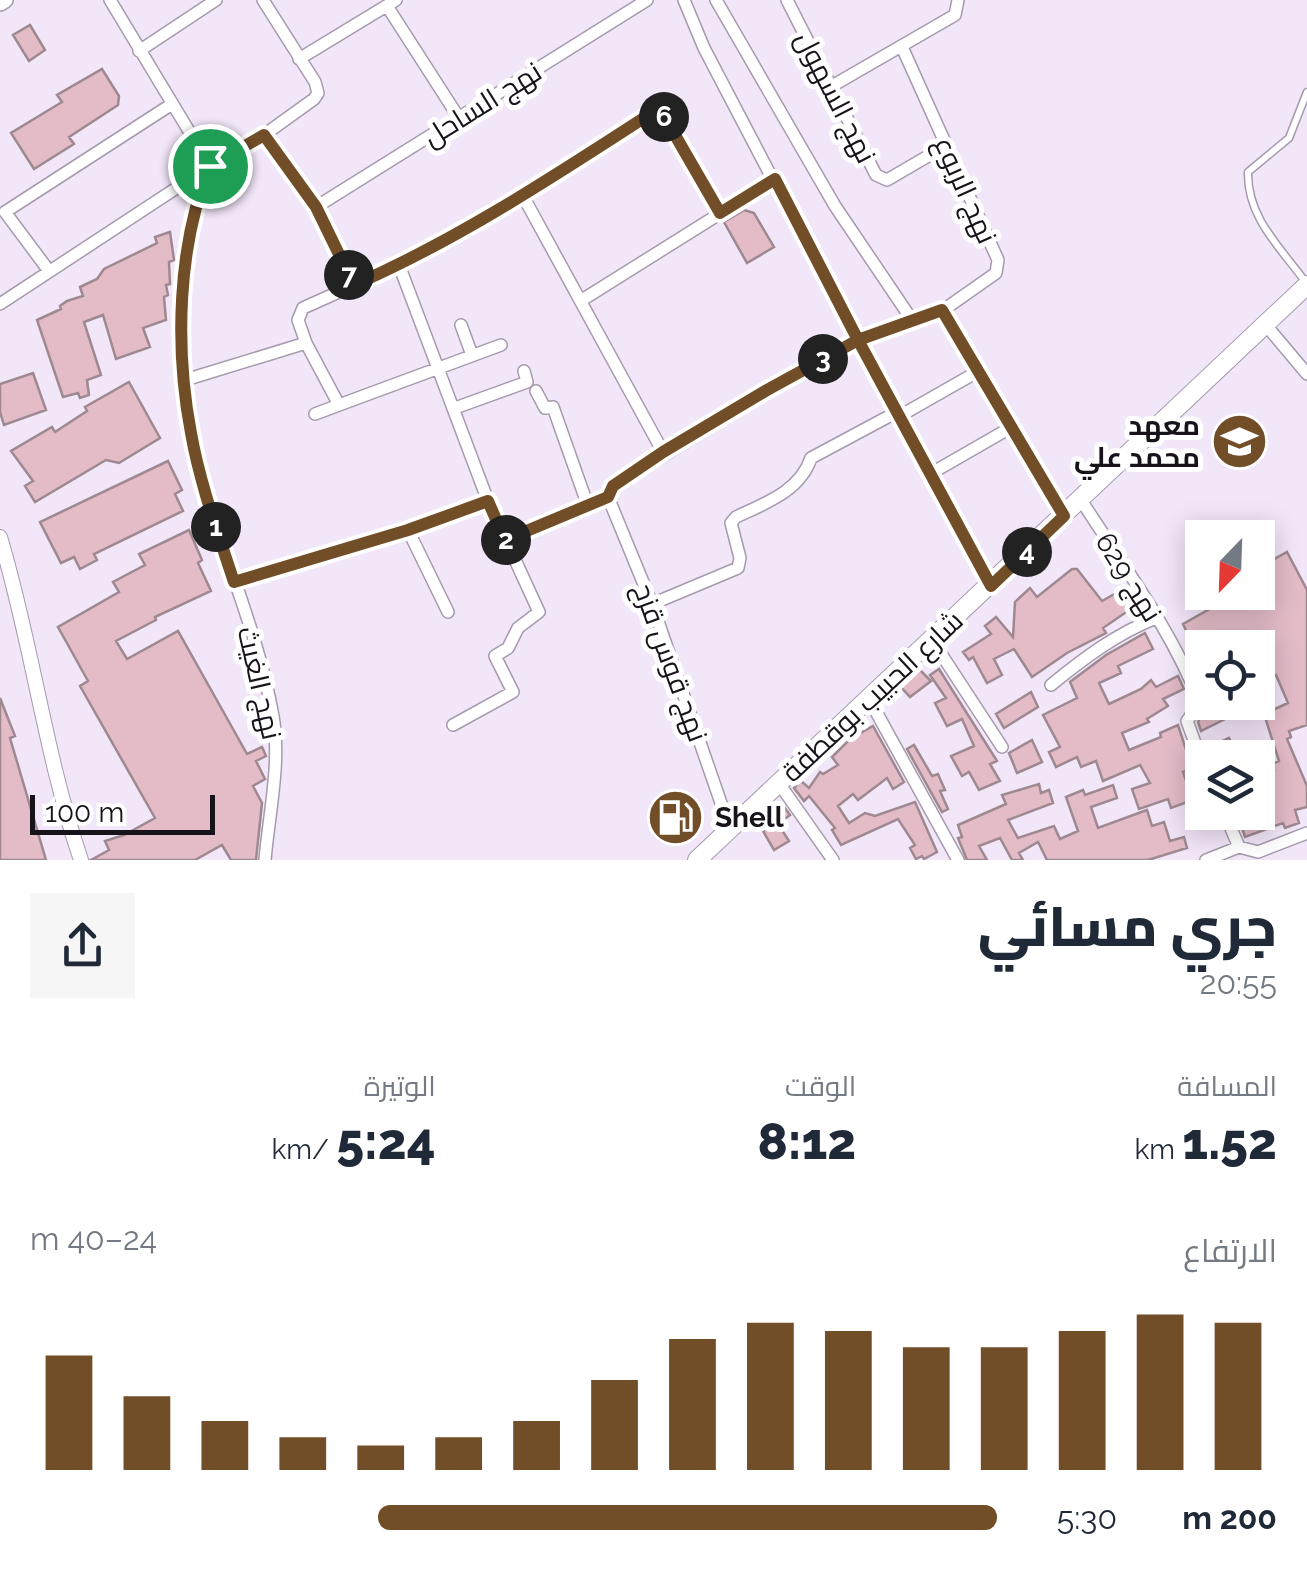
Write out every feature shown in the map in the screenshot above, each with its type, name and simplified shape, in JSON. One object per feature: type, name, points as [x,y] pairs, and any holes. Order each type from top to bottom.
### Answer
[{"type":"main road","name":"شارع الحبيب بوقطفة","points":[[697,860],[1307,284]]},
{"type":"street","points":[[140,51],[216,0]]},
{"type":"street","points":[[0,304],[210,166],[264,135],[318,93],[315,82],[263,0]]},
{"type":"street","name":"نهج الساحل","points":[[316,207],[647,0]]},
{"type":"street","points":[[684,0],[704,48],[991,586]]},
{"type":"street","points":[[716,0],[835,206],[912,320]]},
{"type":"street","name":"نهج السهول","points":[[787,0],[876,175],[887,180],[947,146]]},
{"type":"street","points":[[832,86],[955,15],[958,0]]},
{"type":"street","points":[[109,2],[210,166]]},
{"type":"street","points":[[299,60],[391,3],[459,118]]},
{"type":"street","name":"نهج الربوع","points":[[505,540],[608,497],[613,486],[663,452],[767,390],[858,340],[942,310],[996,273],[998,260],[902,47]]},
{"type":"street","points":[[49,272],[6,212],[172,104]]},
{"type":"street","points":[[340,405],[306,343],[298,320],[302,308],[399,265],[523,196],[650,114],[664,116],[720,213]]},
{"type":"street","points":[[264,135],[316,207],[354,285]]},
{"type":"street","name":"نهج الغيث","points":[[210,166],[200,191],[190,241],[184,311],[185,380],[196,459],[261,666],[276,740],[265,860]]},
{"type":"street","points":[[582,300],[775,179]]},
{"type":"street","points":[[523,196],[663,452]]},
{"type":"street","points":[[399,265],[488,501],[538,612],[518,628],[508,648],[494,656],[513,692],[453,724]]},
{"type":"street","points":[[942,310],[1064,516]]},
{"type":"street","points":[[1266,324],[1307,374]]},
{"type":"street","points":[[462,325],[472,355]]},
{"type":"street","points":[[185,380],[306,343]]},
{"type":"street","points":[[315,414],[500,345]]},
{"type":"street","points":[[455,408],[527,382],[524,371]]},
{"type":"street","points":[[652,604],[738,568],[740,558],[731,522],[778,497],[805,476],[811,458],[977,372]]},
{"type":"street","points":[[536,391],[545,408],[553,408],[588,506]]},
{"type":"street","points":[[930,474],[1010,428]]},
{"type":"street","name":"نهج قوس قزح","points":[[608,497],[652,604],[730,829]]},
{"type":"street","name":"نهج 629","points":[[1081,500],[1156,618],[1200,702],[1187,721],[1194,740]]},
{"type":"street","points":[[234,582],[408,530],[488,501]]},
{"type":"street","points":[[408,530],[448,612]]},
{"type":"street","points":[[0,537],[81,860]]},
{"type":"street","points":[[1052,685],[1092,652],[1130,628],[1156,618]]},
{"type":"street","points":[[932,640],[1002,747]]},
{"type":"street","points":[[869,699],[958,860]]},
{"type":"street","points":[[778,782],[833,860]]},
{"type":"street","points":[[1206,860],[1258,852],[1307,833]]},
{"type":"lane","points":[[1307,92],[1289,138],[1248,172],[1251,208],[1307,284]]},
{"type":"building","points":[[30,25],[45,50],[29,61],[13,35]]},
{"type":"building","points":[[102,69],[119,96],[118,105],[69,137],[74,144],[34,169],[11,133],[62,102],[57,95]]},
{"type":"building","points":[[744,210],[754,213],[774,247],[747,263],[724,222]]},
{"type":"building","points":[[170,232],[174,260],[169,262],[170,284],[166,285],[168,295],[164,297],[166,320],[143,328],[150,347],[116,359],[103,315],[84,322],[101,375],[87,380],[89,395],[63,397],[37,320],[83,296],[80,287],[97,279],[104,269],[157,243],[155,237]]},
{"type":"building","points":[[33,373],[46,410],[4,425],[0,384]]},
{"type":"building","points":[[129,382],[160,438],[119,463],[106,460],[35,502],[25,486],[33,481],[11,451],[52,427],[55,432],[87,411],[85,407]]},
{"type":"building","points":[[168,461],[182,490],[175,494],[183,511],[94,554],[97,560],[80,569],[74,557],[61,563],[40,522]]},
{"type":"building","points":[[189,530],[211,591],[155,617],[156,620],[116,641],[127,659],[178,631],[247,754],[262,747],[266,756],[256,761],[265,779],[253,786],[262,803],[256,860],[231,860],[222,845],[195,860],[91,860],[109,850],[105,841],[155,818],[80,686],[88,681],[58,627],[119,592],[113,582],[145,565],[139,554]]},
{"type":"building","points":[[1287,552],[1307,590],[1307,725],[1289,731],[1291,737],[1287,739],[1307,786],[1307,807],[1295,810],[1299,823],[1285,828],[1283,823],[1275,826],[1275,763],[1279,761],[1266,720],[1275,720],[1275,709],[1288,703],[1275,675],[1275,630],[1186,630],[1183,624],[1208,610],[1275,610],[1275,559]]},
{"type":"building","points":[[1077,569],[1102,601],[1127,587],[1138,604],[1103,628],[1106,633],[1032,677],[1014,649],[994,659],[1002,675],[987,683],[973,657],[969,660],[963,652],[991,634],[985,626],[996,617],[1013,637],[1015,602],[1030,588],[1037,597]]},
{"type":"building","points":[[1145,633],[1153,649],[1118,666],[1121,673],[1099,683],[1109,704],[1151,680],[1156,687],[1178,676],[1184,689],[1163,699],[1168,706],[1147,719],[1149,722],[1122,733],[1129,750],[1178,725],[1185,746],[1185,803],[1171,808],[1168,799],[1139,809],[1132,789],[1150,783],[1140,765],[1103,781],[1096,761],[1081,767],[1077,757],[1056,767],[1049,752],[1060,747],[1043,715],[1077,698],[1070,682]]},
{"type":"building","points":[[919,669],[931,681],[910,697],[900,686]]},
{"type":"building","points":[[939,669],[997,761],[990,764],[1000,781],[979,790],[969,772],[962,776],[951,756],[974,746],[962,719],[947,726],[935,703],[946,698],[930,675]]},
{"type":"building","points":[[1031,692],[1038,707],[1004,728],[996,714]]},
{"type":"building","points":[[0,698],[15,736],[10,738],[46,860],[0,860]]},
{"type":"building","points":[[1199,720],[1223,720],[1201,731]]},
{"type":"building","points":[[873,726],[904,782],[893,789],[887,778],[858,800],[853,794],[838,806],[849,823],[865,813],[875,816],[915,802],[937,852],[924,859],[916,859],[910,848],[915,845],[898,819],[841,845],[832,830],[835,828],[809,796],[804,801],[794,788],[801,781],[809,788],[820,772],[838,765],[832,757],[850,739]]},
{"type":"building","points":[[1032,740],[1042,762],[1017,773],[1009,753]]},
{"type":"building","points":[[914,745],[932,776],[938,774],[945,790],[940,791],[948,809],[942,812],[907,749]]},
{"type":"building","points":[[1039,784],[1041,793],[1049,790],[1053,803],[1008,820],[1018,838],[1054,826],[1060,839],[1078,831],[1066,797],[1113,785],[1117,798],[1091,807],[1098,828],[1147,810],[1152,826],[1164,822],[1170,841],[1184,837],[1187,848],[1148,860],[1047,860],[1038,842],[1019,853],[1023,860],[1012,860],[1000,838],[979,846],[987,860],[967,860],[958,838],[962,837],[958,825],[1006,804],[1002,795]]},
{"type":"building","points":[[667,793],[696,826],[684,838],[654,805]]},
{"type":"building","points":[[782,804],[790,815],[778,824],[789,841],[774,850],[763,831],[775,820],[770,813]]},
{"type":"building","points":[[1243,830],[1264,830],[1245,837]]},
{"type":"place","name":"معهد محمد علي","points":[[1239,441]]},
{"type":"place","name":"Shell","points":[[676,817]]},
{"type":"route","points":[[210,166],[200,191],[190,241],[182,342],[190,430],[203,486],[234,582],[408,530],[488,501],[505,540],[608,497],[613,486],[663,452],[858,340],[991,586],[1064,516],[942,310],[858,340],[775,179],[720,213],[664,116],[650,114],[523,196],[399,265],[354,285],[316,207],[264,135],[210,166]]}]
